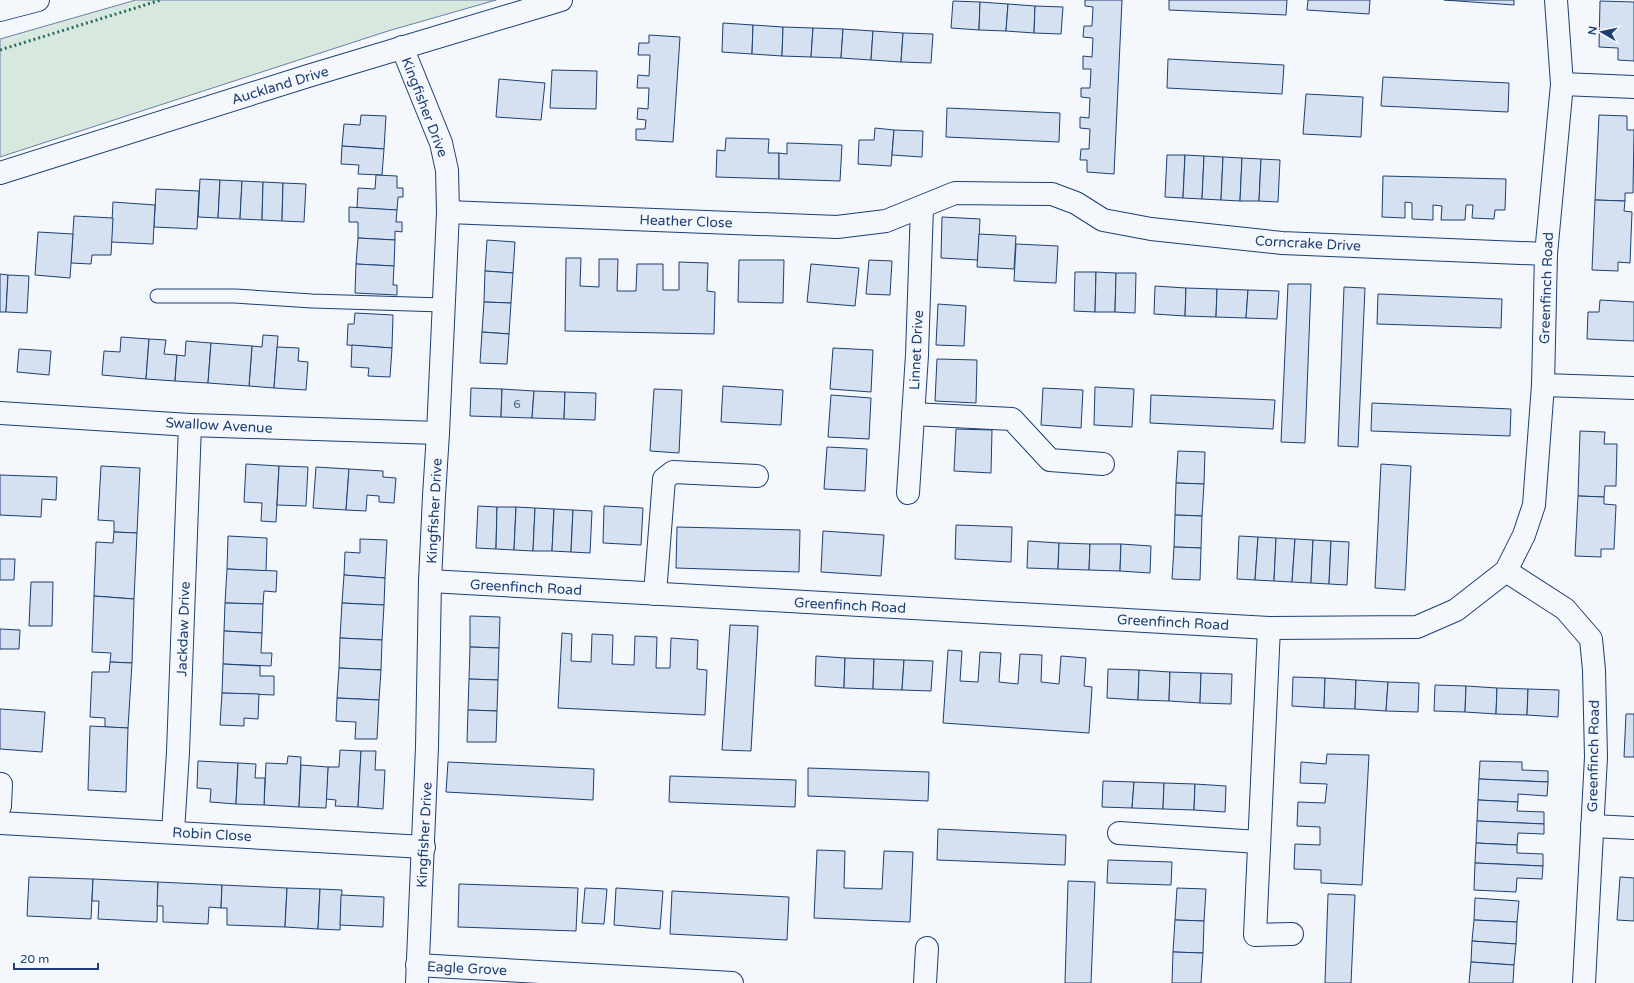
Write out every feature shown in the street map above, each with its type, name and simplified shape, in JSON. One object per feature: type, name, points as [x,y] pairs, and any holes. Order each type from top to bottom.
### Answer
[{"type":"main road","points":[[0,10],[38,0]]},
{"type":"main road","name":"Auckland Drive","points":[[0,173],[402,47],[561,0]]},
{"type":"main road","name":"Greenfinch Road","points":[[430,581],[1269,628],[1417,626],[1456,610],[1506,571],[1524,535],[1534,504],[1543,385],[1546,254],[1562,84],[1556,0]]},
{"type":"main road","name":"Kingfisher Drive","points":[[402,47],[441,143],[447,170],[448,212],[430,581],[428,740],[417,974]]},
{"type":"main road","points":[[1562,84],[1634,87]]},
{"type":"main road","name":"Corncrake Drive","points":[[922,207],[955,193],[1052,194],[1076,203],[1103,220],[1152,229],[1282,243],[1546,254]]},
{"type":"main road","name":"Heather Close","points":[[448,212],[837,227],[886,221],[922,207]]},
{"type":"main road","name":"Linnet Drive","points":[[908,493],[917,355],[922,207]]},
{"type":"main road","points":[[1543,385],[1634,388]]},
{"type":"main road","name":"Swallow Avenue","points":[[0,413],[190,425],[438,433]]},
{"type":"main road","points":[[913,414],[1012,419],[1050,460],[1103,464]]},
{"type":"main road","name":"Jackdaw Drive","points":[[173,832],[179,729],[190,425]]},
{"type":"main road","points":[[655,594],[664,479],[673,472],[757,476]]},
{"type":"main road","name":"Greenfinch Road","points":[[1506,571],[1565,609],[1591,639],[1594,670],[1596,757],[1584,983]]},
{"type":"main road","points":[[1269,628],[1256,934],[1292,934]]},
{"type":"main road","points":[[0,806],[1,784]]},
{"type":"main road","name":"Robin Close","points":[[0,823],[424,846]]},
{"type":"main road","points":[[1592,826],[1634,828]]},
{"type":"main road","points":[[1119,833],[1259,842]]},
{"type":"main road","points":[[925,983],[927,948]]},
{"type":"main road","name":"Eagle Grove","points":[[417,974],[732,983]]},
{"type":"lane","points":[[157,296],[235,296],[312,301],[443,305]]},
{"type":"shaded area","points":[[136,0],[496,0],[388,31],[0,157],[0,39]]},
{"type":"building","points":[[1085,0],[1122,0],[1114,174],[1087,172],[1087,160],[1080,160],[1081,149],[1089,149],[1090,129],[1080,128],[1080,117],[1089,118],[1090,98],[1081,97],[1081,88],[1090,88],[1091,69],[1083,69],[1083,56],[1092,57],[1093,38],[1083,37],[1084,26],[1092,26],[1093,7],[1085,6]]},
{"type":"building","points":[[1169,0],[1287,0],[1286,15],[1169,10]]},
{"type":"building","points":[[1308,0],[1370,0],[1369,14],[1307,10]]},
{"type":"building","points":[[1444,0],[1514,0],[1514,5]]},
{"type":"building","points":[[953,1],[980,2],[979,30],[951,28]]},
{"type":"building","points":[[1600,1],[1634,2],[1634,61],[1618,60],[1618,48],[1599,47]]},
{"type":"building","points":[[980,2],[1008,4],[1006,31],[979,30]]},
{"type":"building","points":[[1008,4],[1035,6],[1034,33],[1006,31]]},
{"type":"building","points":[[1035,6],[1063,7],[1061,34],[1034,33]]},
{"type":"building","points":[[723,23],[753,25],[752,54],[722,52]]},
{"type":"building","points":[[753,25],[783,27],[782,56],[752,54]]},
{"type":"building","points":[[783,27],[813,28],[811,57],[782,56]]},
{"type":"building","points":[[813,28],[843,29],[841,58],[811,57]]},
{"type":"building","points":[[843,29],[873,31],[871,60],[841,58]]},
{"type":"building","points":[[873,31],[903,33],[901,62],[871,60]]},
{"type":"building","points":[[903,33],[933,34],[931,63],[901,62]]},
{"type":"building","points":[[649,35],[680,37],[673,142],[636,140],[636,129],[645,129],[646,120],[637,119],[638,108],[648,109],[649,88],[637,88],[638,75],[649,76],[650,55],[638,55],[639,43],[649,43]]},
{"type":"building","points":[[1168,59],[1284,65],[1282,94],[1167,88]]},
{"type":"building","points":[[552,70],[597,71],[596,109],[550,108]]},
{"type":"building","points":[[1383,77],[1509,83],[1508,112],[1381,106]]},
{"type":"building","points":[[499,79],[545,83],[541,120],[496,117]]},
{"type":"building","points":[[1306,94],[1363,97],[1361,137],[1303,134]]},
{"type":"building","points":[[947,108],[1060,113],[1059,142],[946,137]]},
{"type":"building","points":[[361,115],[386,116],[384,149],[342,146],[344,124],[360,125]]},
{"type":"building","points":[[1599,115],[1627,116],[1627,130],[1634,130],[1633,193],[1625,193],[1625,201],[1595,200]]},
{"type":"building","points":[[875,128],[894,130],[891,166],[858,164],[859,140],[874,140]]},
{"type":"building","points":[[894,130],[923,131],[922,157],[892,155]]},
{"type":"building","points":[[726,138],[769,139],[768,153],[779,153],[779,179],[716,177],[717,150],[725,151]]},
{"type":"building","points":[[787,143],[842,145],[840,181],[779,179],[779,153],[787,154]]},
{"type":"building","points":[[342,146],[384,149],[382,175],[358,174],[359,165],[341,164]]},
{"type":"building","points":[[1167,155],[1185,155],[1183,198],[1165,197]]},
{"type":"building","points":[[1185,155],[1204,156],[1202,199],[1183,198]]},
{"type":"building","points":[[1204,156],[1223,157],[1221,200],[1202,199]]},
{"type":"building","points":[[1223,157],[1242,158],[1240,201],[1221,200]]},
{"type":"building","points":[[1242,158],[1261,159],[1259,201],[1240,201]]},
{"type":"building","points":[[1261,159],[1280,160],[1278,202],[1259,201]]},
{"type":"building","points":[[376,175],[397,176],[397,188],[403,188],[403,197],[398,197],[397,210],[357,208],[358,188],[375,189]]},
{"type":"building","points":[[1383,176],[1506,179],[1505,210],[1495,210],[1494,219],[1472,218],[1473,205],[1466,205],[1465,220],[1441,220],[1442,206],[1433,205],[1433,220],[1412,219],[1412,203],[1405,202],[1405,218],[1382,217]]},
{"type":"building","points":[[200,179],[220,180],[218,218],[198,217]]},
{"type":"building","points":[[220,180],[242,181],[240,219],[218,218]]},
{"type":"building","points":[[242,181],[263,182],[262,220],[240,219]]},
{"type":"building","points":[[263,182],[283,183],[282,221],[262,220]]},
{"type":"building","points":[[283,183],[306,184],[304,222],[282,221]]},
{"type":"building","points":[[156,189],[199,191],[197,229],[154,227]]},
{"type":"building","points":[[1595,200],[1625,201],[1624,211],[1632,212],[1630,263],[1618,262],[1618,271],[1592,270]]},
{"type":"building","points":[[113,202],[155,205],[153,244],[111,242]]},
{"type":"building","points":[[349,207],[397,210],[396,222],[402,222],[402,232],[395,231],[395,240],[358,238],[358,222],[349,222]]},
{"type":"building","points":[[74,216],[113,218],[111,255],[92,255],[91,264],[71,263]]},
{"type":"building","points":[[942,217],[980,219],[978,260],[941,258]]},
{"type":"building","points":[[38,232],[73,234],[70,278],[35,275]]},
{"type":"building","points":[[979,234],[1016,236],[1014,269],[977,267]]},
{"type":"building","points":[[358,238],[395,240],[394,266],[356,264]]},
{"type":"building","points":[[487,240],[515,242],[513,273],[485,271]]},
{"type":"building","points":[[1016,244],[1058,246],[1056,283],[1014,281]]},
{"type":"building","points":[[566,258],[581,258],[580,286],[599,287],[599,259],[618,259],[617,291],[636,291],[637,264],[663,264],[663,290],[679,290],[679,262],[708,263],[707,291],[715,292],[714,334],[565,331]]},
{"type":"building","points":[[739,260],[784,260],[783,303],[738,302]]},
{"type":"building","points":[[869,260],[892,261],[890,295],[866,294]]},
{"type":"building","points":[[356,264],[394,266],[393,285],[397,285],[397,295],[355,293]]},
{"type":"building","points":[[811,264],[859,268],[855,306],[807,302]]},
{"type":"building","points":[[485,271],[513,273],[511,303],[484,302]]},
{"type":"building","points":[[1075,272],[1096,272],[1095,312],[1074,311]]},
{"type":"building","points":[[1096,272],[1116,273],[1115,312],[1095,312]]},
{"type":"building","points":[[1116,273],[1136,273],[1135,313],[1115,312]]},
{"type":"building","points":[[0,274],[8,275],[6,312],[0,312]]},
{"type":"building","points":[[8,275],[29,276],[27,313],[6,312]]},
{"type":"building","points":[[1288,284],[1311,284],[1305,443],[1281,442]]},
{"type":"building","points":[[1155,286],[1186,288],[1185,316],[1154,314]]},
{"type":"building","points":[[1344,287],[1365,288],[1358,447],[1338,446]]},
{"type":"building","points":[[1186,288],[1217,289],[1216,317],[1185,316]]},
{"type":"building","points":[[1217,289],[1248,290],[1246,318],[1216,317]]},
{"type":"building","points":[[1248,290],[1279,291],[1277,319],[1246,318]]},
{"type":"building","points":[[1378,294],[1502,299],[1501,328],[1377,324]]},
{"type":"building","points":[[1600,300],[1634,302],[1634,341],[1587,339],[1588,312],[1599,312]]},
{"type":"building","points":[[484,302],[511,303],[509,334],[482,332]]},
{"type":"building","points":[[938,304],[966,306],[964,346],[936,345]]},
{"type":"building","points":[[355,313],[393,315],[392,348],[347,345],[348,324],[354,324]]},
{"type":"building","points":[[482,332],[509,334],[507,364],[480,363]]},
{"type":"building","points":[[263,335],[278,336],[274,388],[249,386],[252,346],[262,347]]},
{"type":"building","points":[[121,337],[149,339],[146,379],[102,375],[104,351],[120,352]]},
{"type":"building","points":[[149,339],[166,340],[164,354],[177,355],[175,381],[146,379]]},
{"type":"building","points":[[186,341],[211,343],[208,383],[175,381],[177,355],[185,356]]},
{"type":"building","points":[[211,343],[252,346],[249,386],[208,383]]},
{"type":"building","points":[[352,345],[392,348],[390,377],[368,376],[369,368],[351,367]]},
{"type":"building","points":[[277,347],[299,348],[298,361],[308,362],[306,390],[274,388]]},
{"type":"building","points":[[833,348],[873,350],[871,392],[830,389]]},
{"type":"building","points":[[19,349],[51,351],[49,375],[17,372]]},
{"type":"building","points":[[937,359],[977,360],[976,403],[935,401]]},
{"type":"building","points":[[723,386],[783,390],[781,425],[721,422]]},
{"type":"building","points":[[1095,387],[1134,389],[1132,427],[1094,425]]},
{"type":"building","points":[[471,388],[502,389],[501,417],[470,416]]},
{"type":"building","points":[[1043,388],[1083,390],[1081,428],[1041,425]]},
{"type":"building","points":[[502,389],[534,391],[532,418],[501,417]]},
{"type":"building","points":[[654,389],[682,390],[679,453],[650,451]]},
{"type":"building","points":[[534,391],[565,392],[564,419],[532,418]]},
{"type":"building","points":[[565,392],[596,393],[595,420],[564,419]]},
{"type":"building","points":[[831,395],[871,398],[869,439],[828,437]]},
{"type":"building","points":[[1151,395],[1275,400],[1273,429],[1150,423]]},
{"type":"building","points":[[1372,403],[1511,409],[1510,436],[1371,431]]},
{"type":"building","points":[[956,429],[992,430],[991,473],[954,471]]},
{"type":"building","points":[[1580,431],[1605,432],[1604,444],[1617,444],[1616,486],[1605,486],[1604,497],[1578,496]]},
{"type":"building","points":[[827,447],[867,449],[865,491],[824,489]]},
{"type":"building","points":[[1178,451],[1205,452],[1204,484],[1176,483]]},
{"type":"building","points":[[246,464],[279,466],[276,522],[261,521],[262,503],[244,502]]},
{"type":"building","points":[[1381,464],[1411,466],[1405,590],[1375,588]]},
{"type":"building","points":[[101,466],[140,468],[137,533],[114,532],[114,521],[98,520]]},
{"type":"building","points":[[279,466],[308,467],[306,506],[277,505]]},
{"type":"building","points":[[316,467],[349,469],[346,510],[313,508]]},
{"type":"building","points":[[349,469],[383,471],[383,477],[396,478],[394,503],[379,502],[379,496],[367,495],[366,511],[346,510]]},
{"type":"building","points":[[0,475],[57,477],[56,500],[42,499],[41,517],[0,515]]},
{"type":"building","points":[[1176,483],[1204,484],[1202,516],[1175,515]]},
{"type":"building","points":[[1578,496],[1604,497],[1604,504],[1616,505],[1614,549],[1601,549],[1601,557],[1575,556]]},
{"type":"building","points":[[478,506],[497,507],[496,549],[476,548]]},
{"type":"building","points":[[604,506],[643,508],[641,545],[603,543]]},
{"type":"building","points":[[497,507],[516,507],[514,550],[496,549]]},
{"type":"building","points":[[516,507],[535,508],[533,551],[514,550]]},
{"type":"building","points":[[535,508],[554,509],[552,551],[533,551]]},
{"type":"building","points":[[554,509],[573,510],[571,552],[552,551]]},
{"type":"building","points":[[573,510],[592,511],[590,553],[571,552]]},
{"type":"building","points":[[1175,515],[1202,516],[1201,548],[1174,547]]},
{"type":"building","points":[[956,525],[1012,527],[1011,562],[955,559]]},
{"type":"building","points":[[677,527],[800,530],[799,572],[676,568]]},
{"type":"building","points":[[823,531],[884,535],[881,576],[821,572]]},
{"type":"building","points":[[114,532],[137,533],[134,599],[94,596],[96,542],[113,543]]},
{"type":"building","points":[[228,536],[267,538],[266,571],[227,569]]},
{"type":"building","points":[[1239,536],[1258,537],[1255,580],[1237,579]]},
{"type":"building","points":[[1258,537],[1276,538],[1274,581],[1255,580]]},
{"type":"building","points":[[1276,538],[1295,539],[1292,582],[1274,581]]},
{"type":"building","points":[[360,539],[387,540],[385,578],[344,575],[345,552],[360,553]]},
{"type":"building","points":[[1295,539],[1313,540],[1311,583],[1292,582]]},
{"type":"building","points":[[1313,540],[1331,541],[1329,584],[1311,583]]},
{"type":"building","points":[[1028,541],[1059,543],[1058,569],[1027,568]]},
{"type":"building","points":[[1331,541],[1349,542],[1347,585],[1329,584]]},
{"type":"building","points":[[1059,543],[1090,544],[1089,570],[1058,569]]},
{"type":"building","points":[[1090,544],[1121,544],[1120,571],[1089,570]]},
{"type":"building","points":[[1121,544],[1151,546],[1150,573],[1120,571]]},
{"type":"building","points":[[1174,547],[1201,548],[1200,580],[1172,579]]},
{"type":"building","points":[[0,559],[15,559],[14,580],[0,580]]},
{"type":"building","points":[[227,569],[277,571],[276,592],[264,591],[263,604],[225,603]]},
{"type":"building","points":[[344,575],[385,578],[384,605],[342,603]]},
{"type":"building","points":[[31,582],[53,582],[52,626],[29,626]]},
{"type":"building","points":[[94,596],[134,599],[132,663],[110,662],[111,653],[92,652]]},
{"type":"building","points":[[225,603],[263,604],[262,633],[224,631]]},
{"type":"building","points":[[342,603],[384,605],[382,640],[340,638]]},
{"type":"building","points":[[470,616],[500,617],[499,648],[470,647]]},
{"type":"building","points":[[730,625],[758,626],[751,751],[722,750]]},
{"type":"building","points":[[0,629],[20,630],[19,649],[0,649]]},
{"type":"building","points":[[224,631],[262,633],[261,653],[272,653],[271,666],[223,664]]},
{"type":"building","points":[[562,633],[572,634],[571,661],[591,662],[592,634],[613,635],[612,664],[634,665],[635,636],[657,637],[656,668],[670,668],[671,638],[698,640],[697,669],[707,670],[705,715],[558,708]]},
{"type":"building","points":[[340,638],[382,640],[381,670],[339,668]]},
{"type":"building","points":[[470,647],[499,648],[498,680],[469,679]]},
{"type":"building","points":[[948,650],[962,651],[960,681],[978,682],[980,652],[1001,653],[999,682],[1018,684],[1020,654],[1042,655],[1041,682],[1059,684],[1061,656],[1086,658],[1084,686],[1092,687],[1089,733],[943,723]]},
{"type":"building","points":[[816,656],[845,658],[844,688],[815,686]]},
{"type":"building","points":[[845,658],[874,659],[873,689],[844,688]]},
{"type":"building","points":[[874,659],[904,660],[902,690],[873,689]]},
{"type":"building","points":[[904,660],[933,661],[931,691],[902,690]]},
{"type":"building","points":[[110,662],[132,663],[128,728],[105,727],[105,718],[90,717],[92,672],[109,672]]},
{"type":"building","points":[[223,664],[260,666],[260,676],[274,676],[274,695],[222,693]]},
{"type":"building","points":[[339,668],[381,670],[379,700],[337,698]]},
{"type":"building","points":[[1108,669],[1139,670],[1138,700],[1107,698]]},
{"type":"building","points":[[1139,670],[1170,672],[1169,701],[1138,700]]},
{"type":"building","points":[[1170,672],[1201,673],[1200,703],[1169,701]]},
{"type":"building","points":[[1201,673],[1232,674],[1231,704],[1200,703]]},
{"type":"building","points":[[1293,677],[1325,678],[1324,708],[1292,706]]},
{"type":"building","points":[[1325,678],[1356,680],[1355,709],[1324,708]]},
{"type":"building","points":[[469,679],[498,680],[497,711],[468,710]]},
{"type":"building","points":[[1356,680],[1388,682],[1386,711],[1355,709]]},
{"type":"building","points":[[1388,682],[1419,683],[1418,712],[1386,711]]},
{"type":"building","points":[[1435,685],[1466,686],[1465,712],[1434,711]]},
{"type":"building","points":[[1466,686],[1497,688],[1496,714],[1465,712]]},
{"type":"building","points":[[1497,688],[1528,689],[1527,715],[1496,714]]},
{"type":"building","points":[[1528,689],[1559,690],[1558,717],[1527,715]]},
{"type":"building","points":[[222,693],[259,694],[258,719],[244,718],[244,726],[220,725]]},
{"type":"building","points":[[337,698],[379,700],[377,739],[355,739],[356,722],[336,721]]},
{"type":"building","points":[[0,709],[45,712],[42,752],[0,749]]},
{"type":"building","points":[[468,710],[497,711],[496,742],[467,742]]},
{"type":"building","points":[[1626,714],[1634,714],[1634,757],[1624,757]]},
{"type":"building","points":[[90,726],[128,728],[126,792],[88,790]]},
{"type":"building","points":[[340,750],[361,751],[358,807],[335,806],[336,800],[326,799],[328,767],[339,767]]},
{"type":"building","points":[[361,751],[376,751],[375,770],[385,770],[383,809],[358,807]]},
{"type":"building","points":[[1327,754],[1369,755],[1362,885],[1321,883],[1321,870],[1294,869],[1295,844],[1320,845],[1320,827],[1297,826],[1298,802],[1325,803],[1327,784],[1300,783],[1301,762],[1326,764]]},
{"type":"building","points":[[288,756],[301,757],[299,807],[264,805],[266,763],[287,764]]},
{"type":"building","points":[[198,761],[238,763],[236,804],[210,802],[211,789],[197,788]]},
{"type":"building","points":[[1480,761],[1522,762],[1522,770],[1548,771],[1548,782],[1479,779]]},
{"type":"building","points":[[448,762],[594,769],[593,800],[446,792]]},
{"type":"building","points":[[238,763],[256,764],[255,778],[265,778],[264,805],[236,804]]},
{"type":"building","points":[[301,765],[328,767],[326,808],[299,807]]},
{"type":"building","points":[[808,768],[929,772],[928,801],[808,796]]},
{"type":"building","points":[[670,776],[796,780],[795,807],[669,802]]},
{"type":"building","points":[[1479,779],[1548,782],[1547,796],[1518,794],[1518,802],[1478,800]]},
{"type":"building","points":[[1103,781],[1134,782],[1132,808],[1102,807]]},
{"type":"building","points":[[1134,782],[1164,783],[1163,809],[1132,808]]},
{"type":"building","points":[[1164,783],[1195,784],[1194,810],[1163,809]]},
{"type":"building","points":[[1195,784],[1226,786],[1225,812],[1194,810]]},
{"type":"building","points":[[1478,800],[1518,802],[1517,811],[1544,812],[1544,824],[1477,821]]},
{"type":"building","points":[[1477,821],[1544,824],[1544,834],[1518,833],[1517,845],[1476,843]]},
{"type":"building","points":[[938,829],[1066,835],[1065,865],[937,860]]},
{"type":"building","points":[[1476,843],[1517,845],[1517,853],[1543,854],[1543,866],[1475,863]]},
{"type":"building","points":[[817,850],[845,851],[844,888],[882,889],[884,851],[913,852],[910,922],[814,918]]},
{"type":"building","points":[[1108,860],[1172,862],[1171,885],[1107,883]]},
{"type":"building","points":[[1475,863],[1543,866],[1542,879],[1517,878],[1516,892],[1474,890]]},
{"type":"building","points":[[29,877],[93,879],[91,919],[27,916]]},
{"type":"building","points":[[1620,877],[1634,878],[1634,921],[1617,920]]},
{"type":"building","points":[[93,879],[158,882],[157,922],[98,919],[99,901],[92,901]]},
{"type":"building","points":[[1068,881],[1095,882],[1091,983],[1065,983]]},
{"type":"building","points":[[158,882],[222,885],[221,908],[209,907],[208,924],[163,922],[163,906],[157,906]]},
{"type":"building","points":[[459,884],[578,888],[576,931],[458,927]]},
{"type":"building","points":[[222,885],[287,888],[285,927],[227,925],[227,908],[221,908]]},
{"type":"building","points":[[287,888],[320,889],[318,929],[285,927]]},
{"type":"building","points":[[585,888],[607,889],[604,924],[582,923]]},
{"type":"building","points":[[616,888],[663,891],[660,929],[614,925]]},
{"type":"building","points":[[1177,888],[1206,889],[1204,921],[1175,920]]},
{"type":"building","points":[[320,889],[342,890],[340,930],[318,929]]},
{"type":"building","points":[[672,891],[789,897],[787,940],[670,934]]},
{"type":"building","points":[[1328,894],[1355,895],[1351,983],[1325,983]]},
{"type":"building","points":[[341,895],[384,897],[383,927],[340,925]]},
{"type":"building","points":[[1475,898],[1519,901],[1517,922],[1474,920]]},
{"type":"building","points":[[1175,920],[1204,921],[1203,953],[1173,952]]},
{"type":"building","points":[[1474,920],[1517,922],[1516,944],[1472,941]]},
{"type":"building","points":[[1472,941],[1516,944],[1514,965],[1471,962]]},
{"type":"building","points":[[1173,952],[1203,953],[1201,983],[1172,983]]},
{"type":"building","points":[[1471,962],[1514,965],[1513,983],[1469,983]]},
{"type":"hedge","points":[[0,50],[161,0]]}]
